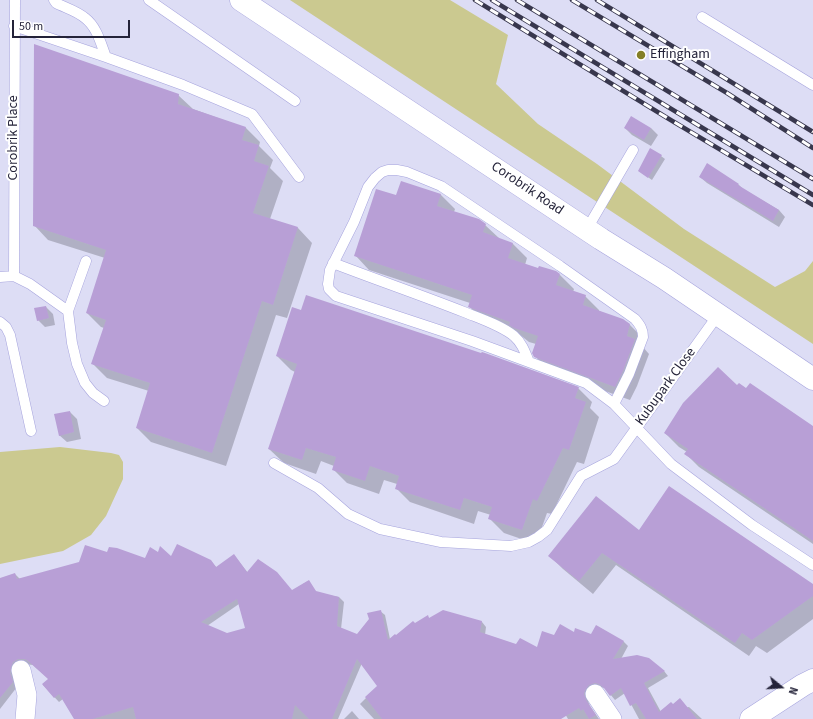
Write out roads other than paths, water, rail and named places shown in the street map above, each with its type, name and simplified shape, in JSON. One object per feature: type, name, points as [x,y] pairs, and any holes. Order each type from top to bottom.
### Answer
[{"type":"street","name":"Corobrik Road","points":[[241,0],[587,229],[664,278],[813,379]]},
{"type":"street","points":[[21,670],[27,696],[25,719]]},
{"type":"street","points":[[751,719],[813,680]]},
{"type":"street","points":[[595,694],[612,719]]},
{"type":"lane","name":"Corobrik Place","points":[[14,276],[15,0]]},
{"type":"lane","points":[[54,0],[56,3],[85,17],[90,22],[99,38],[106,57]]},
{"type":"lane","points":[[149,0],[295,102]]},
{"type":"lane","points":[[702,17],[813,85]]},
{"type":"lane","points":[[14,26],[106,57],[182,85],[252,114],[299,177]]},
{"type":"lane","points":[[587,229],[632,150]]},
{"type":"lane","points":[[614,404],[629,374],[642,341],[643,331],[640,324],[635,319],[441,186],[407,172],[388,170],[382,172],[375,178],[368,187],[354,222],[328,278],[329,289],[336,296],[472,341],[586,383],[614,404],[671,464],[752,525],[813,565]]},
{"type":"lane","points":[[86,261],[68,311],[72,343],[77,364],[85,383],[93,393],[104,401]]},
{"type":"lane","points":[[334,263],[491,323],[514,336],[523,347],[529,362]]},
{"type":"lane","points":[[0,278],[14,276],[30,284],[68,311]]},
{"type":"lane","name":"Kubupark Close","points":[[274,463],[318,488],[348,514],[380,529],[441,542],[511,546],[529,542],[547,530],[581,476],[614,459],[718,315]]},
{"type":"lane","points":[[0,322],[6,327],[10,335],[31,431]]},
{"type":"railway","points":[[475,0],[813,205]]},
{"type":"railway","points":[[492,0],[813,195]]},
{"type":"railway","points":[[517,0],[813,179]]},
{"type":"railway","points":[[572,0],[727,93],[813,148]]},
{"type":"railway","points":[[597,0],[813,132]]},
{"type":"place","name":"Effingham","points":[[641,55]]}]
